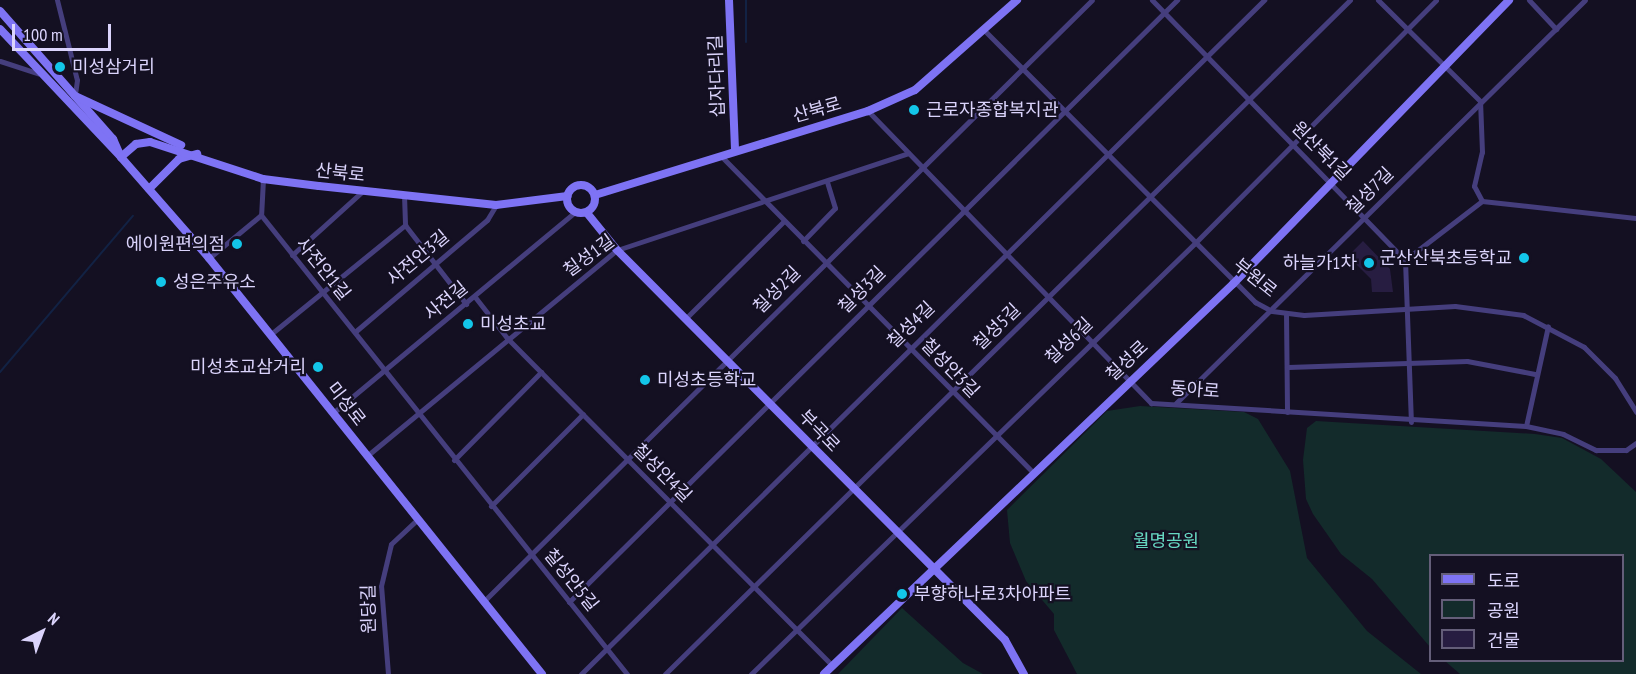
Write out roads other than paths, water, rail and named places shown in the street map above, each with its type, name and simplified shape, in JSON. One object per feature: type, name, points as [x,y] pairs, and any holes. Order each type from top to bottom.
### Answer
[{"type":"street","points":[[57,0],[75,70],[75,95],[199,154]]},
{"type":"street","name":"십자다리길","points":[[729,0],[735,151]]},
{"type":"street","name":"산북로","points":[[121,157],[136,144],[150,142],[199,154],[263,179],[496,205],[567,196],[583,185],[595,195],[868,111],[915,90],[985,31],[1017,0]]},
{"type":"street","name":"칠성2길","points":[[483,602],[1092,0]]},
{"type":"street","name":"원산북1길","points":[[1152,0],[1405,260]]},
{"type":"street","name":"칠성3길","points":[[569,602],[1177,0]]},
{"type":"street","name":"칠성4길","points":[[580,674],[909,347],[1264,0]]},
{"type":"street","name":"칠성5길","points":[[665,674],[952,391],[1152,199],[1248,99],[1350,0]]},
{"type":"street","points":[[1378,0],[1480,101],[1482,152],[1473,186],[1482,201]]},
{"type":"street","name":"칠성6길","points":[[751,674],[894,530],[1195,243],[1291,142],[1436,0]]},
{"type":"street","name":"칠성로","points":[[824,674],[1032,471],[1233,284],[1329,180],[1509,0]]},
{"type":"street","points":[[1529,0],[1556,29]]},
{"type":"street","name":"칠성7길","points":[[1176,403],[1272,311],[1480,101],[1585,0]]},
{"type":"street","name":"미성로","points":[[0,10],[113,139],[121,157]]},
{"type":"street","name":"미성로","points":[[0,29],[38,73],[121,157],[209,258],[334,411],[417,520],[542,674]]},
{"type":"street","name":"부원로","points":[[985,31],[1233,284],[1272,311],[1287,313],[1408,307],[1496,309],[1548,326],[1571,337],[1600,362],[1636,411]]},
{"type":"street","points":[[0,61],[38,73]]},
{"type":"street","name":"동아로","points":[[868,111],[1051,296],[1151,403],[1176,403],[1411,422],[1526,426],[1563,434],[1596,450],[1626,450],[1636,443]]},
{"type":"street","name":"칠성1길","points":[[368,455],[507,338],[617,250],[908,153]]},
{"type":"street","points":[[149,189],[179,159],[199,154]]},
{"type":"street","name":"칠성안3길","points":[[722,156],[762,201],[826,262],[1032,471]]},
{"type":"street","points":[[209,258],[261,215],[263,179]]},
{"type":"street","points":[[803,241],[835,208],[827,181]]},
{"type":"street","points":[[292,255],[364,190]]},
{"type":"street","points":[[404,195],[405,225],[466,304]]},
{"type":"street","points":[[567,196],[575,212],[587,213],[595,195]]},
{"type":"street","points":[[1411,422],[1412,362],[1405,260],[1482,201],[1636,218]]},
{"type":"street","name":"사전안3길","points":[[356,331],[487,220],[496,205]]},
{"type":"street","name":"사전길","points":[[334,411],[475,297],[575,212]]},
{"type":"street","name":"부곡로","points":[[587,213],[617,250],[687,317],[894,530],[1005,640],[1024,674]]},
{"type":"street","name":"사전안1길","points":[[261,215],[322,294],[356,331],[420,412]]},
{"type":"street","points":[[687,317],[783,222]]},
{"type":"street","points":[[271,334],[405,225]]},
{"type":"street","name":"칠성안4길","points":[[475,297],[507,338],[833,666]]},
{"type":"street","points":[[1287,313],[1287,412]]},
{"type":"street","points":[[1526,426],[1535,374],[1548,326]]},
{"type":"street","points":[[1288,367],[1467,361],[1535,374]]},
{"type":"street","points":[[454,460],[541,372]]},
{"type":"street","name":"칠성안5길","points":[[420,412],[454,460],[627,674]]},
{"type":"street","points":[[491,506],[583,414]]},
{"type":"street","name":"원당길","points":[[388,674],[381,586],[391,544],[417,520]]},
{"type":"waterway","points":[[746,0],[746,42]]},
{"type":"waterway","points":[[0,372],[133,216]]},
{"type":"place","name":"미성삼거리","points":[[60,67]]},
{"type":"place","name":"근로자종합복지관","points":[[914,110]]},
{"type":"place","name":"에이원편의점","points":[[237,244]]},
{"type":"place","name":"군산산북초등학교","points":[[1524,258]]},
{"type":"place","name":"하늘가1차","points":[[1369,263]]},
{"type":"place","name":"성은주유소","points":[[161,282]]},
{"type":"place","name":"미성초교","points":[[468,324]]},
{"type":"place","name":"미성초교삼거리","points":[[318,367]]},
{"type":"place","name":"미성초등학교","points":[[645,380]]},
{"type":"place","name":"부향하나로3차아파트","points":[[902,594]]},
{"type":"park label","name":"월명공원","points":[[1166,541]]}]
